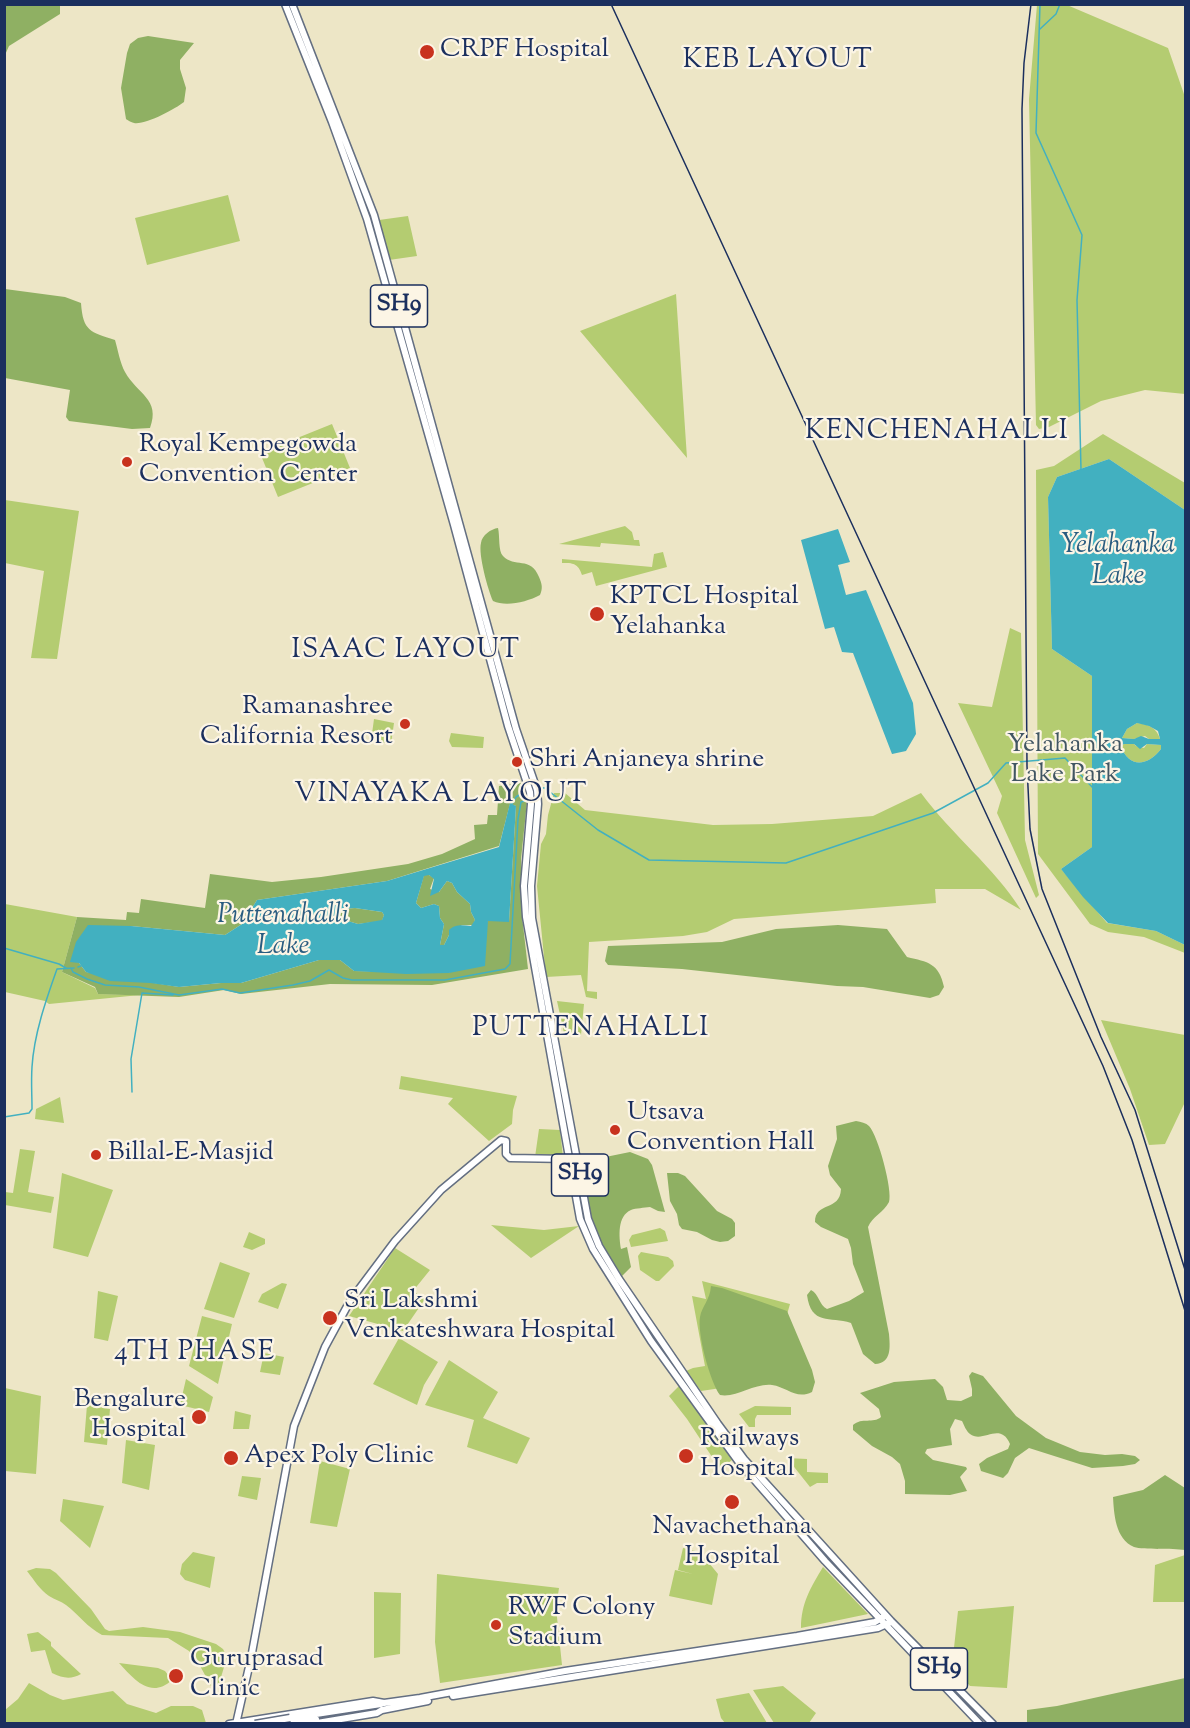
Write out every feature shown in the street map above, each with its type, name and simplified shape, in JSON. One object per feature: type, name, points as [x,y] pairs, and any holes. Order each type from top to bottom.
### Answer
[{"type":"main road","name":"SH9","points":[[285,4],[333,122],[367,219],[508,726],[522,760]]},
{"type":"main road","name":"SH9","points":[[292,4],[374,215],[522,760],[531,804],[525,902],[530,944],[580,1219],[593,1249],[744,1459],[883,1617],[993,1724]]},
{"type":"main road","name":"SH9","points":[[528,875],[536,942],[588,1219],[617,1283]]},
{"type":"main road","points":[[383,1706],[373,1701],[267,1720],[234,1723],[250,1658],[294,1426],[325,1347],[350,1301],[395,1241],[441,1190],[501,1140],[506,1142],[506,1154],[510,1158],[570,1159]]},
{"type":"main road","points":[[311,1724],[376,1713],[383,1706],[565,1671],[797,1636],[873,1622],[883,1617]]},
{"type":"main road","name":"SH9","points":[[889,1623],[980,1724]]},
{"type":"main road","points":[[255,1724],[289,1722],[713,1656],[878,1629],[889,1623]]},
{"type":"green space","points":[[5,4],[60,5],[60,14],[9,46],[5,55]]},
{"type":"green space","points":[[1037,5],[1067,5],[1168,48],[1185,97],[1185,394],[1145,390],[1101,401],[1049,427],[1039,429],[1036,425],[1029,99]]},
{"type":"green space","points":[[148,36],[194,43],[180,60],[180,69],[186,88],[184,102],[153,119],[134,123],[126,119],[121,88],[130,44],[138,38]]},
{"type":"green space","points":[[228,195],[240,241],[147,265],[135,218]]},
{"type":"green space","points":[[408,216],[417,256],[389,260],[379,220]]},
{"type":"green space","points":[[5,289],[65,297],[81,303],[86,325],[99,335],[115,340],[125,372],[150,403],[153,418],[150,428],[132,429],[69,421],[66,417],[70,390],[5,378]]},
{"type":"green space","points":[[676,294],[687,458],[580,331]]},
{"type":"green space","points":[[332,424],[350,468],[278,497],[260,453]]},
{"type":"green space","name":"Yelahanka Lake Park","points":[[1103,434],[1185,483],[1185,510],[1109,459],[1057,477],[1048,497],[1052,649],[1092,676],[1092,847],[1061,869],[1107,923],[1156,931],[1185,945],[1185,953],[1144,937],[1108,932],[1090,924],[1038,854],[1036,470],[1054,466]]},
{"type":"green space","points":[[5,500],[79,511],[57,659],[31,658],[44,571],[5,563]]},
{"type":"green space","points":[[625,526],[632,532],[634,540],[639,540],[640,546],[601,543],[600,547],[559,544]]},
{"type":"green space","points":[[498,528],[501,554],[512,561],[527,564],[536,571],[542,590],[540,595],[516,603],[504,604],[493,601],[484,572],[480,548],[485,535]]},
{"type":"green space","points":[[663,552],[667,567],[596,586],[592,572],[582,575],[575,564],[562,563],[562,559],[652,567],[654,554]]},
{"type":"green space","points":[[1010,628],[1021,633],[1025,840],[1039,895],[1036,898],[997,813],[1002,796],[958,703],[992,707]]},
{"type":"green space","points":[[374,719],[394,723],[391,744],[371,741]]},
{"type":"green space","points":[[1137,723],[1152,727],[1160,739],[1149,739],[1145,736],[1134,739],[1122,738],[1127,729]]},
{"type":"green space","points":[[451,733],[484,737],[483,748],[452,747],[449,741]]},
{"type":"green space","points":[[1134,744],[1144,748],[1147,744],[1161,745],[1161,749],[1145,762],[1134,762],[1124,753],[1121,746]]},
{"type":"green space","points":[[521,783],[527,802],[521,859],[522,916],[528,969],[432,985],[330,984],[241,994],[224,990],[179,997],[98,994],[95,987],[62,972],[77,917],[126,920],[127,912],[139,913],[141,899],[205,908],[210,874],[272,882],[408,864],[442,854],[475,839],[474,825],[487,824],[488,815],[497,815],[499,786]],"holes":[[[510,804],[516,806],[509,921],[488,921],[449,973],[354,971],[340,960],[319,960],[241,983],[179,987],[86,972],[79,963],[131,926],[225,935],[242,924],[257,900],[387,881],[499,846]]]},
{"type":"green space","points":[[554,793],[565,793],[585,810],[713,825],[772,824],[873,816],[921,793],[998,879],[1021,910],[985,889],[935,889],[936,903],[734,919],[707,932],[683,936],[589,942],[587,991],[597,992],[597,999],[586,997],[581,975],[546,977],[537,886],[541,844],[546,834]]},
{"type":"green space","points":[[424,875],[434,878],[430,889],[439,892],[447,881],[452,883],[457,892],[470,904],[475,920],[473,925],[462,925],[449,935],[444,945],[440,945],[444,924],[440,918],[439,906],[434,904],[421,908],[416,903]]},
{"type":"green space","points":[[5,904],[77,917],[62,972],[95,988],[98,994],[140,995],[49,1004],[45,1001],[5,992]]},
{"type":"green space","points":[[355,908],[382,912],[384,915],[382,921],[358,924],[341,919],[338,913],[343,909]]},
{"type":"green space","points":[[838,925],[887,929],[907,957],[927,962],[936,968],[944,987],[939,995],[930,998],[863,987],[682,969],[608,965],[605,961],[608,946],[722,942],[776,929]]},
{"type":"green space","points":[[557,1001],[584,1004],[581,1035],[564,1033]]},
{"type":"green space","points":[[1101,1020],[1185,1035],[1185,1102],[1165,1144],[1149,1145],[1130,1089]]},
{"type":"green space","points":[[401,1076],[517,1096],[512,1124],[489,1141],[448,1104],[453,1098],[399,1089]]},
{"type":"green space","points":[[60,1097],[64,1123],[35,1119],[36,1109]]},
{"type":"green space","points":[[856,1121],[866,1124],[873,1131],[884,1163],[890,1196],[887,1206],[868,1227],[889,1334],[889,1354],[884,1361],[875,1364],[863,1354],[851,1323],[817,1316],[809,1305],[807,1295],[811,1290],[814,1292],[827,1309],[849,1301],[864,1292],[853,1264],[848,1239],[815,1222],[819,1211],[837,1201],[840,1196],[841,1189],[830,1175],[828,1166],[837,1139],[836,1126]]},
{"type":"green space","points":[[539,1129],[560,1130],[563,1157],[535,1157]]},
{"type":"green space","points":[[20,1149],[35,1151],[28,1192],[54,1197],[51,1213],[5,1205],[5,1192],[13,1193]]},
{"type":"green space","points":[[630,1152],[648,1159],[652,1165],[665,1212],[650,1207],[640,1208],[631,1210],[623,1217],[620,1233],[621,1249],[627,1247],[631,1267],[622,1276],[602,1244],[591,1217],[581,1162]]},
{"type":"green space","points":[[62,1173],[113,1190],[88,1257],[53,1248]]},
{"type":"green space","points":[[667,1173],[678,1173],[685,1176],[717,1211],[732,1219],[735,1223],[735,1236],[728,1241],[720,1242],[697,1232],[682,1229],[670,1201]]},
{"type":"green space","points":[[491,1225],[544,1230],[579,1226],[531,1258]]},
{"type":"green space","points":[[660,1228],[665,1231],[668,1241],[631,1247],[629,1240],[632,1235]]},
{"type":"green space","points":[[249,1232],[265,1239],[265,1244],[252,1250],[243,1247]]},
{"type":"green space","points":[[395,1248],[430,1270],[413,1291],[425,1299],[403,1331],[349,1316]]},
{"type":"green space","points":[[641,1252],[668,1257],[673,1261],[674,1266],[659,1281],[656,1281],[640,1270],[638,1256]]},
{"type":"green space","points":[[220,1262],[250,1273],[234,1318],[204,1309]]},
{"type":"green space","points":[[702,1281],[790,1304],[768,1381],[701,1391],[686,1371],[705,1366],[692,1296],[706,1299]]},
{"type":"green space","points":[[282,1283],[287,1284],[278,1309],[258,1302],[262,1294]]},
{"type":"green space","points":[[711,1286],[787,1311],[812,1370],[815,1382],[812,1392],[801,1395],[777,1386],[765,1385],[733,1394],[720,1395],[708,1369],[700,1324],[701,1313]]},
{"type":"green space","points":[[98,1291],[118,1296],[108,1341],[94,1338]]},
{"type":"green space","points":[[202,1316],[232,1324],[218,1384],[189,1366]]},
{"type":"green space","points":[[399,1338],[438,1362],[424,1385],[417,1405],[373,1384]]},
{"type":"green space","points":[[264,1353],[284,1357],[280,1375],[260,1372]]},
{"type":"green space","points":[[449,1360],[498,1392],[483,1418],[530,1438],[517,1464],[467,1447],[474,1420],[425,1405]]},
{"type":"green space","points":[[972,1372],[983,1376],[1016,1416],[1046,1438],[1080,1452],[1105,1455],[1122,1454],[1135,1456],[1140,1460],[1135,1464],[1123,1466],[1092,1468],[1029,1448],[1015,1458],[1003,1478],[981,1471],[979,1464],[1008,1449],[1010,1444],[1006,1437],[996,1433],[975,1436],[969,1433],[962,1421],[955,1419],[950,1429],[952,1445],[927,1449],[925,1453],[933,1460],[966,1467],[967,1469],[960,1477],[967,1491],[950,1495],[905,1494],[905,1481],[900,1464],[872,1446],[853,1430],[853,1425],[856,1423],[881,1417],[879,1409],[860,1393],[894,1382],[935,1379],[943,1387],[947,1400],[961,1401],[972,1396],[969,1376]]},
{"type":"green space","points":[[186,1379],[213,1397],[209,1412],[180,1405]]},
{"type":"green space","points":[[682,1383],[732,1460],[720,1469],[669,1396]]},
{"type":"green space","points":[[5,1388],[41,1396],[36,1474],[5,1471]]},
{"type":"green space","points":[[87,1405],[110,1409],[107,1445],[84,1442]]},
{"type":"green space","points":[[755,1406],[791,1407],[791,1415],[757,1415],[755,1427],[749,1427],[739,1414]]},
{"type":"green space","points":[[235,1411],[251,1415],[249,1429],[233,1429]]},
{"type":"green space","points":[[126,1440],[155,1445],[149,1490],[122,1483]]},
{"type":"green space","points":[[787,1458],[807,1459],[807,1472],[828,1473],[828,1483],[817,1483],[810,1487]]},
{"type":"green space","points":[[320,1461],[350,1469],[337,1527],[310,1523]]},
{"type":"green space","points":[[1165,1475],[1185,1488],[1185,1550],[1134,1547],[1119,1532],[1113,1497],[1143,1490]]},
{"type":"green space","points":[[242,1476],[261,1478],[257,1500],[238,1496]]},
{"type":"green space","points":[[63,1499],[104,1506],[90,1548],[60,1521]]},
{"type":"green space","points":[[683,1548],[700,1552],[718,1574],[712,1605],[669,1596],[675,1570],[693,1574],[678,1570]]},
{"type":"green space","points":[[193,1552],[215,1557],[210,1588],[185,1580],[180,1574],[182,1564]]},
{"type":"green space","points":[[1185,1555],[1185,1602],[1153,1602],[1155,1565]]},
{"type":"green space","points":[[823,1567],[868,1614],[801,1628],[805,1603]]},
{"type":"green space","points":[[36,1568],[50,1569],[56,1573],[109,1631],[143,1627],[180,1632],[216,1644],[223,1649],[227,1657],[219,1684],[215,1688],[211,1686],[189,1651],[168,1638],[102,1635],[97,1632],[66,1605],[43,1591],[27,1571]]},
{"type":"green space","name":"RWF Colony Stadium","points":[[437,1574],[559,1588],[556,1608],[562,1665],[440,1683],[435,1642]]},
{"type":"green space","points":[[374,1592],[401,1593],[400,1654],[374,1658]]},
{"type":"green space","points":[[1014,1606],[1007,1688],[970,1686],[952,1666],[958,1611]]},
{"type":"green space","points":[[38,1632],[51,1642],[51,1646],[81,1674],[66,1678],[52,1673],[45,1650],[31,1652],[27,1634]]},
{"type":"green space","points":[[119,1663],[158,1668],[165,1671],[172,1680],[164,1686],[149,1687],[136,1680]]},
{"type":"green space","points":[[1185,1678],[1185,1723],[1027,1723],[1027,1710],[1057,1706]]},
{"type":"green space","points":[[29,1683],[63,1700],[113,1691],[127,1704],[156,1713],[171,1706],[193,1706],[202,1710],[206,1723],[5,1723],[5,1710],[18,1699]]},
{"type":"green space","points":[[783,1686],[816,1713],[809,1723],[774,1723],[753,1690]]},
{"type":"green space","points":[[749,1693],[767,1723],[725,1723],[721,1718],[716,1699]]},
{"type":"water","name":"Yelahanka Lake","points":[[1109,459],[1185,510],[1185,945],[1156,931],[1108,923],[1061,869],[1092,847],[1092,676],[1052,649],[1048,497],[1057,477]],"holes":[[[1137,723],[1158,731],[1160,739],[1141,736],[1134,739],[1122,738],[1127,729]],[[1134,744],[1140,749],[1147,744],[1161,745],[1161,749],[1145,762],[1134,762],[1124,753],[1121,746]]]},
{"type":"water","points":[[838,529],[850,562],[838,565],[846,595],[866,590],[913,703],[916,734],[906,751],[892,754],[853,653],[842,652],[834,627],[825,629],[801,540]]},
{"type":"water","name":"Puttenahalli Lake","points":[[510,803],[516,806],[509,922],[488,921],[485,966],[449,973],[406,974],[354,971],[340,960],[319,960],[241,983],[179,987],[110,981],[86,972],[79,963],[70,962],[76,942],[88,925],[131,926],[225,935],[242,924],[257,900],[387,881],[499,847]],"holes":[[[429,875],[434,879],[430,896],[439,892],[447,881],[452,883],[457,892],[470,904],[475,920],[471,926],[459,925],[451,928],[444,945],[440,945],[444,924],[440,918],[439,906],[434,904],[421,908],[416,903],[424,876]],[[355,908],[382,912],[384,915],[382,920],[358,924],[341,919],[338,913],[343,909]]]},
{"type":"waterway","points":[[1040,4],[1036,133],[1082,235],[1077,300],[1081,470]]},
{"type":"waterway","points":[[1040,29],[1056,14],[1060,4]]},
{"type":"waterway","points":[[538,788],[545,788],[598,830],[649,860],[786,863],[933,813],[988,783],[1006,763],[1065,758],[1093,788]]},
{"type":"waterway","points":[[512,804],[516,797],[527,790]]},
{"type":"waterway","points":[[71,968],[73,972],[105,985],[139,987],[179,995],[222,989],[240,993],[293,985],[310,981],[329,970],[352,980],[445,980],[505,969],[510,964],[518,819],[521,802],[525,801],[522,792]]},
{"type":"waterway","points":[[4,948],[66,968]]},
{"type":"waterway","points":[[4,1117],[29,1113],[32,1109],[33,1055],[45,1005],[57,969],[74,968]]},
{"type":"waterway","points":[[132,1092],[131,1059],[142,993],[173,995]]},
{"type":"railway","points":[[611,4],[1103,1066],[1132,1140],[1186,1314]]},
{"type":"railway","points":[[1031,4],[1024,63],[1022,109],[1027,766],[1030,829],[1042,889],[1101,1037],[1135,1110],[1186,1273]]},
{"type":"place","name":"CRPF Hospital","points":[[427,52]]},
{"type":"place","name":"Royal Kempegowda Convention Center","points":[[127,462]]},
{"type":"place","name":"KPTCL Hospital Yelahanka","points":[[597,614]]},
{"type":"place","name":"Ramanashree California Resort","points":[[405,724]]},
{"type":"place","name":"Shri Anjaneya shrine","points":[[517,762]]},
{"type":"place","name":"Utsava Convention Hall","points":[[615,1130]]},
{"type":"place","name":"Billal-E-Masjid","points":[[96,1155]]},
{"type":"place","name":"Sri Lakshmi Venkateshwara Hospital","points":[[330,1318]]},
{"type":"place","name":"Bengalure Hospital","points":[[199,1417]]},
{"type":"place","name":"Railways Hospital","points":[[686,1456]]},
{"type":"place","name":"Apex Poly Clinic","points":[[231,1458]]},
{"type":"place","name":"Navachethana Hospital","points":[[732,1502]]},
{"type":"place","name":"RWF Colony Stadium","points":[[496,1625]]},
{"type":"place","name":"Guruprasad Clinic","points":[[176,1676]]},
{"type":"district","name":"KEB LAYOUT","points":[[778,62]]},
{"type":"district","name":"KENCHENAHALLI","points":[[937,433]]},
{"type":"district","name":"ISAAC LAYOUT","points":[[406,652]]},
{"type":"district","name":"VINAYAKA LAYOUT","points":[[441,796]]},
{"type":"district","name":"PUTTENAHALLI","points":[[591,1030]]},
{"type":"district","name":"4TH PHASE","points":[[195,1354]]}]
